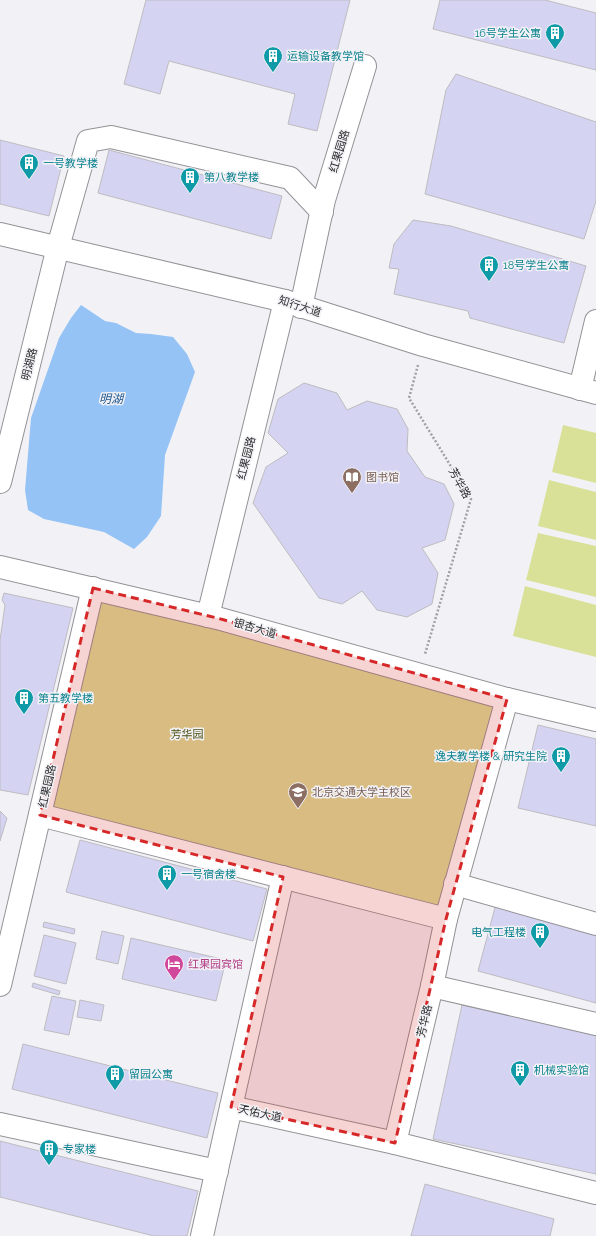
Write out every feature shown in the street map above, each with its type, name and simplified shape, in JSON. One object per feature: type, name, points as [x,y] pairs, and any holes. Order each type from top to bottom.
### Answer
[{"type":"street","name":"红果园路","points":[[208,616],[293,304],[365,66]]},
{"type":"street","name":"明湖路","points":[[0,482],[58,247],[88,141],[110,137],[290,178],[322,212]]},
{"type":"street","name":"知行大道","points":[[0,234],[293,304],[423,345],[588,391]]},
{"type":"street","points":[[588,391],[596,321]]},
{"type":"street","name":"银杏大道","points":[[0,567],[208,616],[507,699],[596,720]]},
{"type":"street","name":"红果园路","points":[[0,984],[5,944],[40,814],[93,588]]},
{"type":"street","name":"芳华路","points":[[395,1143],[432,986],[446,919],[507,699]]},
{"type":"street","points":[[40,814],[446,919]]},
{"type":"street","points":[[231,1107],[283,877]]},
{"type":"street","points":[[455,884],[596,924]]},
{"type":"street","points":[[432,986],[596,1024]]},
{"type":"street","name":"天佑大道","points":[[202,1236],[231,1107],[395,1143]]},
{"type":"street","points":[[0,1124],[216,1171]]},
{"type":"street","points":[[395,1143],[596,1193]]},
{"type":"path","name":"芳华路","points":[[420,674],[471,499],[409,398],[423,345]]},
{"type":"highlighted area","points":[[93,588],[217,618],[507,699],[446,919],[395,1143],[231,1107],[283,877],[40,815]]},
{"type":"green space","points":[[563,425],[596,433],[596,483],[552,472]]},
{"type":"green space","points":[[549,480],[596,492],[596,540],[538,526]]},
{"type":"green space","points":[[538,533],[596,546],[596,597],[526,580]]},
{"type":"green space","points":[[525,586],[596,605],[596,657],[513,636]]},
{"type":"green space","name":"芳华园","points":[[99,590],[505,707],[437,916],[47,816]]},
{"type":"water","name":"明湖","points":[[81,305],[105,321],[116,323],[136,333],[173,337],[187,354],[195,372],[165,455],[161,516],[147,537],[134,549],[104,532],[44,519],[28,510],[25,490],[31,418],[59,338]]},
{"type":"building","name":"运输设备教学馆","points":[[146,0],[350,0],[317,131],[288,124],[295,94],[169,61],[160,94],[124,84]]},
{"type":"building","name":"16号学生公寓","points":[[440,0],[545,0],[596,13],[596,70],[433,29]]},
{"type":"building","points":[[456,74],[596,122],[596,201],[584,239],[425,194],[446,90]]},
{"type":"building","name":"一号教学楼","points":[[0,140],[64,156],[49,216],[0,204]]},
{"type":"building","name":"第八教学楼","points":[[109,150],[282,196],[271,239],[98,193]]},
{"type":"building","name":"18号学生公寓","points":[[413,220],[451,226],[586,266],[564,343],[470,318],[468,311],[394,294],[399,269],[389,268],[394,244]]},
{"type":"building","name":"图书馆","points":[[304,383],[337,393],[347,410],[367,401],[397,409],[408,429],[407,451],[425,477],[444,484],[454,504],[445,540],[422,548],[438,573],[432,604],[407,617],[377,610],[362,591],[342,604],[319,598],[253,503],[266,467],[288,453],[268,433],[278,399]]},
{"type":"building","name":"第五教学楼","points":[[4,593],[73,608],[28,795],[0,790],[0,640],[5,605],[2,600]]},
{"type":"building","name":"逸夫教学楼 & 研究生院","points":[[538,725],[596,739],[596,826],[518,808]]},
{"type":"building","points":[[0,811],[7,818],[0,841]]},
{"type":"building","name":"一号宿舍楼","points":[[80,840],[267,889],[253,941],[66,892]]},
{"type":"building","name":"电气工程楼","points":[[497,900],[596,927],[596,1003],[478,971]]},
{"type":"building","points":[[44,922],[75,929],[74,934],[43,927]]},
{"type":"building","points":[[102,931],[124,936],[118,964],[96,959]]},
{"type":"building","points":[[44,935],[76,943],[66,984],[34,976]]},
{"type":"building","points":[[131,938],[226,960],[216,1001],[122,979]]},
{"type":"building","points":[[33,983],[60,991],[59,995],[32,987]]},
{"type":"building","points":[[52,996],[76,1001],[69,1035],[44,1030]]},
{"type":"building","points":[[80,1000],[104,1005],[101,1021],[77,1017]]},
{"type":"building","name":"机械实验馆","points":[[462,1005],[596,1034],[596,1174],[433,1139]]},
{"type":"building","name":"留园公寓","points":[[23,1044],[218,1093],[207,1138],[12,1089]]},
{"type":"building","name":"专家楼","points":[[0,1141],[198,1191],[187,1236],[154,1236],[0,1197]]},
{"type":"building","points":[[425,1184],[554,1219],[550,1236],[411,1236]]},
{"type":"place","name":"16号学生公寓","points":[[555,50]]},
{"type":"place","name":"运输设备教学馆","points":[[273,73]]},
{"type":"place","name":"一号教学楼","points":[[29,180]]},
{"type":"place","name":"第八教学楼","points":[[190,194]]},
{"type":"place","name":"18号学生公寓","points":[[489,282]]},
{"type":"place","name":"图书馆","points":[[352,494]]},
{"type":"place","name":"第五教学楼","points":[[24,715]]},
{"type":"place","name":"逸夫教学楼 & 研究生院","points":[[561,773]]},
{"type":"place","name":"北京交通大学主校区","points":[[298,809]]},
{"type":"place","name":"一号宿舍楼","points":[[167,891]]},
{"type":"place","name":"电气工程楼","points":[[540,949]]},
{"type":"place","name":"红果园宾馆","points":[[174,981]]},
{"type":"place","name":"机械实验馆","points":[[520,1087]]},
{"type":"place","name":"留园公寓","points":[[115,1091]]},
{"type":"place","name":"专家楼","points":[[49,1166]]}]
